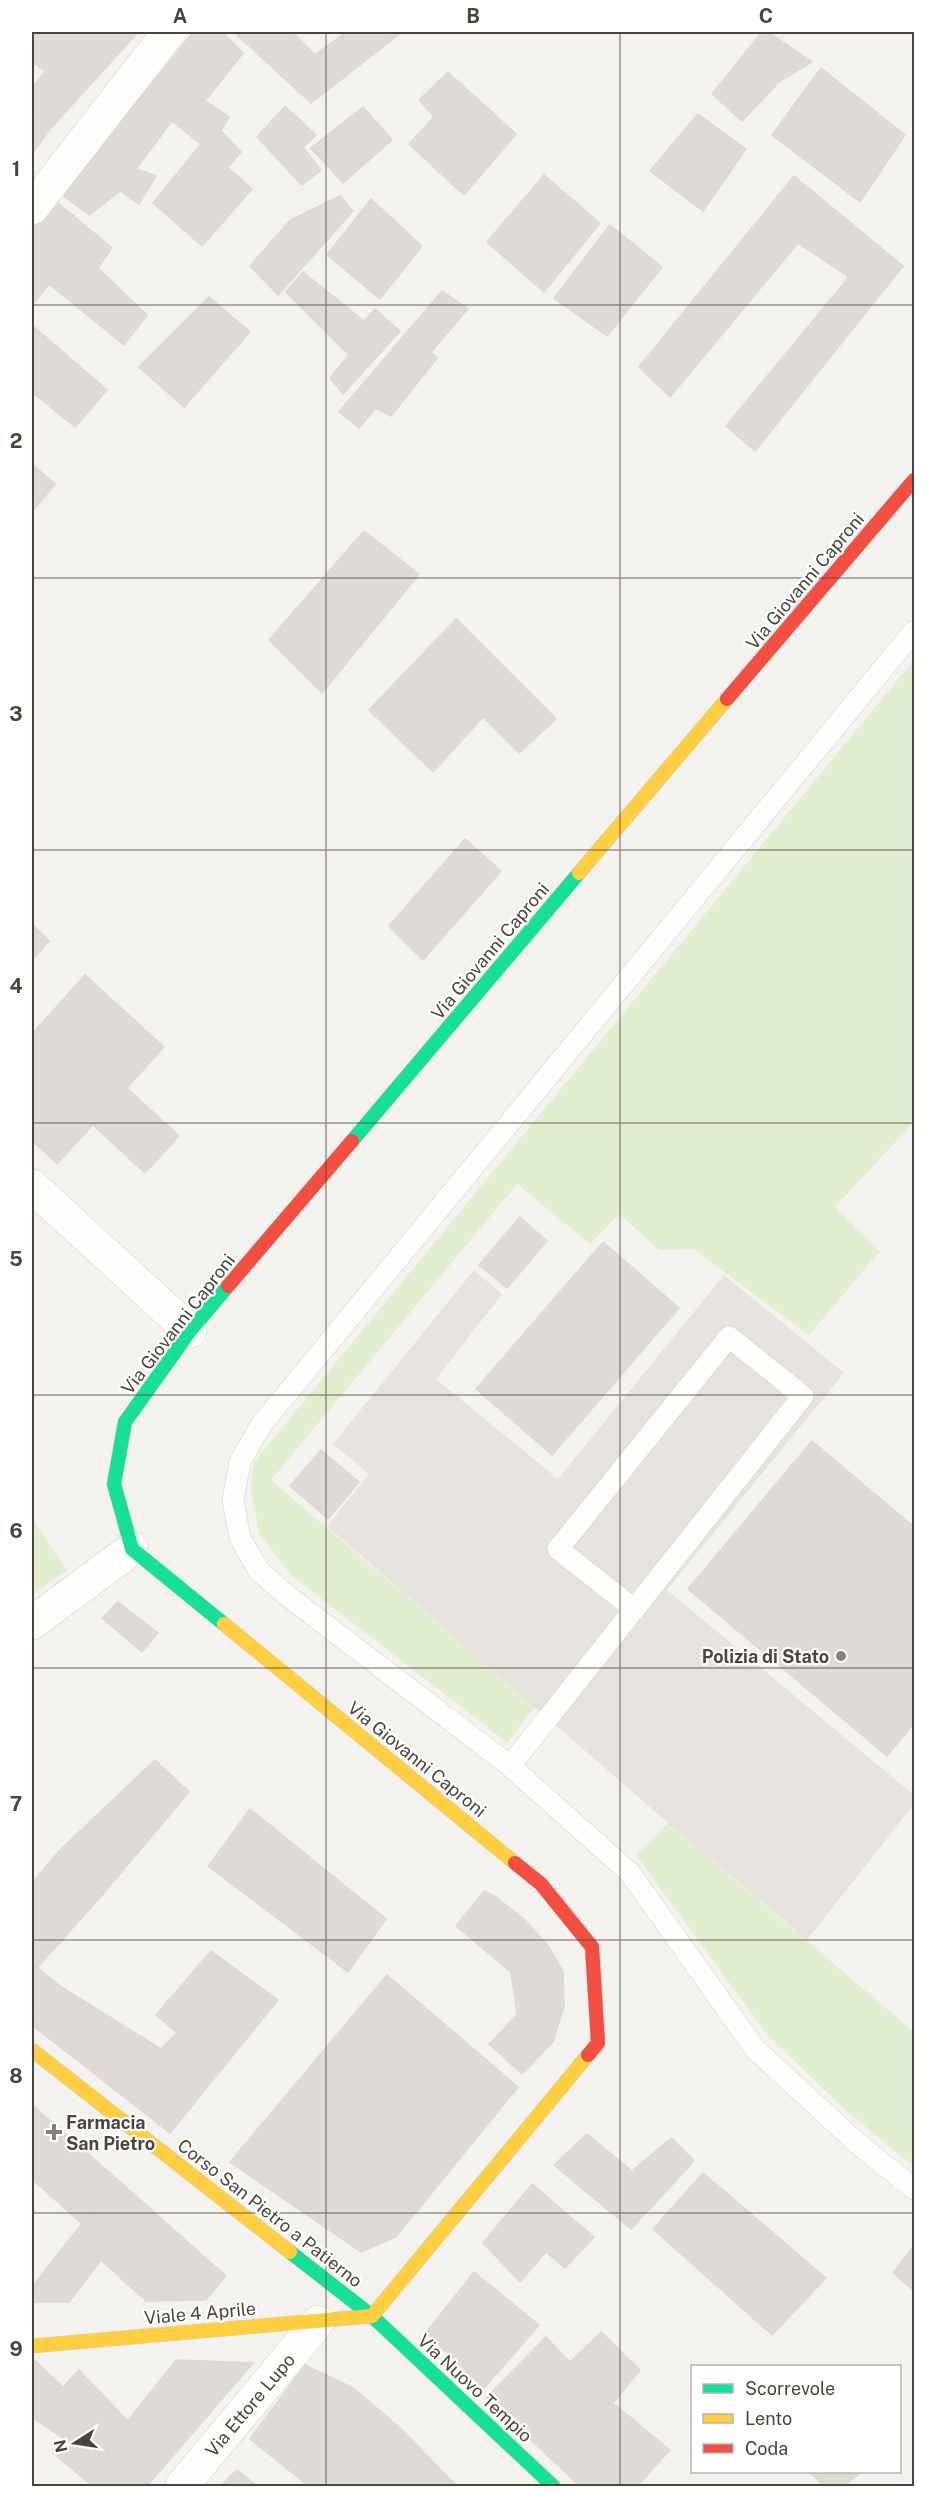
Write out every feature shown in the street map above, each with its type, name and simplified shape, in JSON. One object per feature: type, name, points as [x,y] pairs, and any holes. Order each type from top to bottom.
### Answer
[{"type":"street","points":[[32,208],[169,32]]},
{"type":"street","name":"Via Giovanni Caproni","points":[[372,2316],[598,2043],[592,1947],[540,1884],[132,1549],[114,1484],[125,1422],[190,1331],[915,480]]},
{"type":"street","points":[[32,1186],[190,1331]]},
{"type":"street","points":[[32,1623],[132,1549]]},
{"type":"street","name":"Corso San Pietro a Patierno","points":[[32,2050],[372,2316]]},
{"type":"street","name":"Viale 4 Aprile","points":[[32,2346],[372,2316]]},
{"type":"street","name":"Via Nuovo Tempio","points":[[372,2316],[553,2487]]},
{"type":"street","name":"Via Ettore Lupo","points":[[182,2487],[318,2322]]},
{"type":"lane","points":[[915,631],[261,1425],[240,1462],[234,1500],[240,1538],[259,1571],[288,1597],[510,1766],[630,1874],[755,2049],[857,2143],[915,2189]]},
{"type":"lane","points":[[510,1766],[803,1396],[729,1337],[558,1549],[634,1609]]},
{"type":"green space","points":[[914,660],[914,1122],[835,1207],[880,1251],[809,1335],[693,1249],[659,1250],[619,1214],[590,1244],[517,1184],[271,1480],[535,1706],[508,1743],[292,1576],[260,1535],[250,1488],[254,1462]]},
{"type":"green space","points":[[32,1519],[67,1570],[32,1595]]},
{"type":"green space","points":[[668,1823],[914,2032],[914,2167],[843,2108],[766,2033],[636,1855]]},
{"type":"shaded area","points":[[474,1270],[502,1294],[436,1379],[558,1479],[724,1275],[844,1373],[667,1590],[914,1795],[914,1804],[807,1940],[668,1823],[327,1526],[369,1474],[333,1444]]},
{"type":"building","points":[[32,32],[138,32],[51,128],[32,113],[32,88],[46,71],[32,62]]},
{"type":"building","points":[[193,32],[222,32],[243,53],[205,101],[162,71]]},
{"type":"building","points":[[234,32],[292,32],[315,55],[346,32],[402,32],[311,103]]},
{"type":"building","points":[[762,32],[768,32],[812,62],[780,81],[742,121],[712,94]]},
{"type":"building","points":[[821,68],[905,135],[860,202],[772,135]]},
{"type":"building","points":[[162,71],[229,117],[221,131],[241,152],[229,166],[141,97]]},
{"type":"building","points":[[448,72],[516,134],[464,195],[409,144],[434,117],[419,100]]},
{"type":"building","points":[[141,97],[172,121],[136,169],[156,176],[139,204],[120,191],[89,215],[60,193]]},
{"type":"building","points":[[285,106],[316,135],[303,147],[321,170],[302,185],[257,137]]},
{"type":"building","points":[[363,107],[392,140],[343,183],[311,148]]},
{"type":"building","points":[[32,113],[51,128],[32,154]]},
{"type":"building","points":[[698,114],[746,149],[703,211],[650,171]]},
{"type":"building","points":[[201,144],[252,189],[202,246],[153,203]]},
{"type":"building","points":[[544,175],[600,223],[544,292],[487,242]]},
{"type":"building","points":[[794,176],[903,266],[755,451],[726,426],[849,277],[798,243],[670,397],[639,367]]},
{"type":"building","points":[[340,196],[353,211],[278,295],[250,266],[290,220]]},
{"type":"building","points":[[53,199],[112,248],[98,268],[147,315],[124,345],[49,284],[32,305],[32,227]]},
{"type":"building","points":[[371,199],[422,246],[380,299],[327,255]]},
{"type":"building","points":[[610,225],[662,267],[607,336],[554,298]]},
{"type":"building","points":[[303,272],[364,321],[375,309],[400,331],[343,394],[330,378],[349,355],[286,292]]},
{"type":"building","points":[[442,291],[468,309],[431,352],[437,358],[391,416],[376,408],[359,428],[339,412]]},
{"type":"building","points":[[209,297],[250,332],[184,407],[139,367]]},
{"type":"building","points":[[32,325],[107,390],[75,427],[32,392]]},
{"type":"building","points":[[32,464],[55,484],[32,512]]},
{"type":"building","points":[[364,531],[419,574],[322,693],[269,640]]},
{"type":"building","points":[[456,619],[556,719],[519,753],[483,717],[433,772],[369,710]]},
{"type":"building","points":[[465,839],[501,871],[423,960],[389,926]]},
{"type":"building","points":[[32,924],[49,941],[32,960]]},
{"type":"building","points":[[85,975],[164,1047],[57,1164],[32,1140],[32,1034]]},
{"type":"building","points":[[127,1088],[179,1136],[145,1173],[93,1125]]},
{"type":"building","points":[[520,1217],[547,1241],[507,1288],[479,1265]]},
{"type":"building","points":[[603,1242],[679,1308],[552,1455],[476,1389]]},
{"type":"building","name":"Polizia di Stato","points":[[812,1441],[914,1527],[914,1723],[887,1756],[688,1589]]},
{"type":"building","points":[[321,1450],[359,1482],[328,1519],[290,1486]]},
{"type":"building","points":[[118,1602],[158,1633],[142,1652],[102,1618]]},
{"type":"building","points":[[155,1760],[189,1792],[103,1894],[58,1852]]},
{"type":"building","points":[[250,1809],[386,1919],[348,1972],[208,1866]]},
{"type":"building","points":[[58,1852],[103,1894],[37,1968],[32,1963],[32,1883]]},
{"type":"building","points":[[484,1891],[496,1897],[525,1920],[549,1947],[563,1972],[564,2006],[553,2042],[522,2074],[489,2044],[517,2015],[511,1972],[456,1926]]},
{"type":"building","points":[[211,1951],[278,2000],[170,2133],[32,2025],[60,1986],[161,2049],[177,2033],[156,2015]]},
{"type":"building","points":[[32,1963],[60,1986],[32,2022]]},
{"type":"building","points":[[387,1975],[518,2087],[396,2237],[361,2252],[230,2162]]},
{"type":"building","points":[[32,2105],[117,2179],[81,2223],[32,2179]]},
{"type":"building","points":[[587,2134],[632,2171],[671,2138],[694,2161],[631,2229],[554,2165]]},
{"type":"building","points":[[703,2173],[826,2278],[772,2335],[653,2229]]},
{"type":"building","points":[[117,2179],[226,2276],[206,2300],[146,2301],[101,2260],[69,2302],[32,2302],[32,2287]]},
{"type":"building","points":[[532,2184],[594,2237],[565,2268],[546,2252],[520,2282],[483,2243]]},
{"type":"building","points":[[914,2246],[914,2291],[893,2273]]},
{"type":"building","points":[[474,2272],[539,2325],[484,2388],[426,2333]]},
{"type":"building","points":[[601,2332],[640,2370],[613,2403],[670,2450],[637,2486],[580,2486],[486,2398],[546,2337],[570,2362]]},
{"type":"building","points":[[33,2359],[63,2387],[79,2370],[128,2421],[102,2459],[70,2429],[63,2438],[32,2417]]},
{"type":"building","points":[[176,2360],[253,2363],[147,2486],[93,2486],[53,2453],[70,2429],[102,2459],[128,2421]]},
{"type":"building","points":[[305,2365],[353,2388],[397,2425],[345,2486],[309,2486],[250,2439]]},
{"type":"building","points":[[397,2425],[457,2486],[345,2486]]},
{"type":"building","points":[[237,2470],[257,2486],[221,2486]]},
{"type":"building","points":[[811,2473],[860,2473],[844,2486],[824,2486]]},
{"type":"traffic: fast","points":[[352,1141],[579,873]]},
{"type":"traffic: fast","points":[[224,1624],[132,1549],[114,1484],[125,1422],[190,1331],[228,1286]]},
{"type":"traffic: fast","points":[[290,2252],[372,2316],[553,2486]]},
{"type":"traffic: slow","points":[[579,873],[727,699]]},
{"type":"traffic: slow","points":[[224,1624],[515,1863]]},
{"type":"traffic: slow","points":[[32,2050],[290,2252]]},
{"type":"traffic: slow","points":[[372,2316],[588,2055]]},
{"type":"traffic: slow","points":[[32,2346],[372,2316]]},
{"type":"traffic: jam","points":[[727,699],[914,480]]},
{"type":"traffic: jam","points":[[228,1286],[352,1141]]},
{"type":"traffic: jam","points":[[515,1863],[541,1884],[592,1947],[598,2043],[588,2055]]},
{"type":"place","name":"Polizia di Stato","points":[[841,1656]]},
{"type":"place","name":"Farmacia San Pietro","points":[[54,2132]]}]
